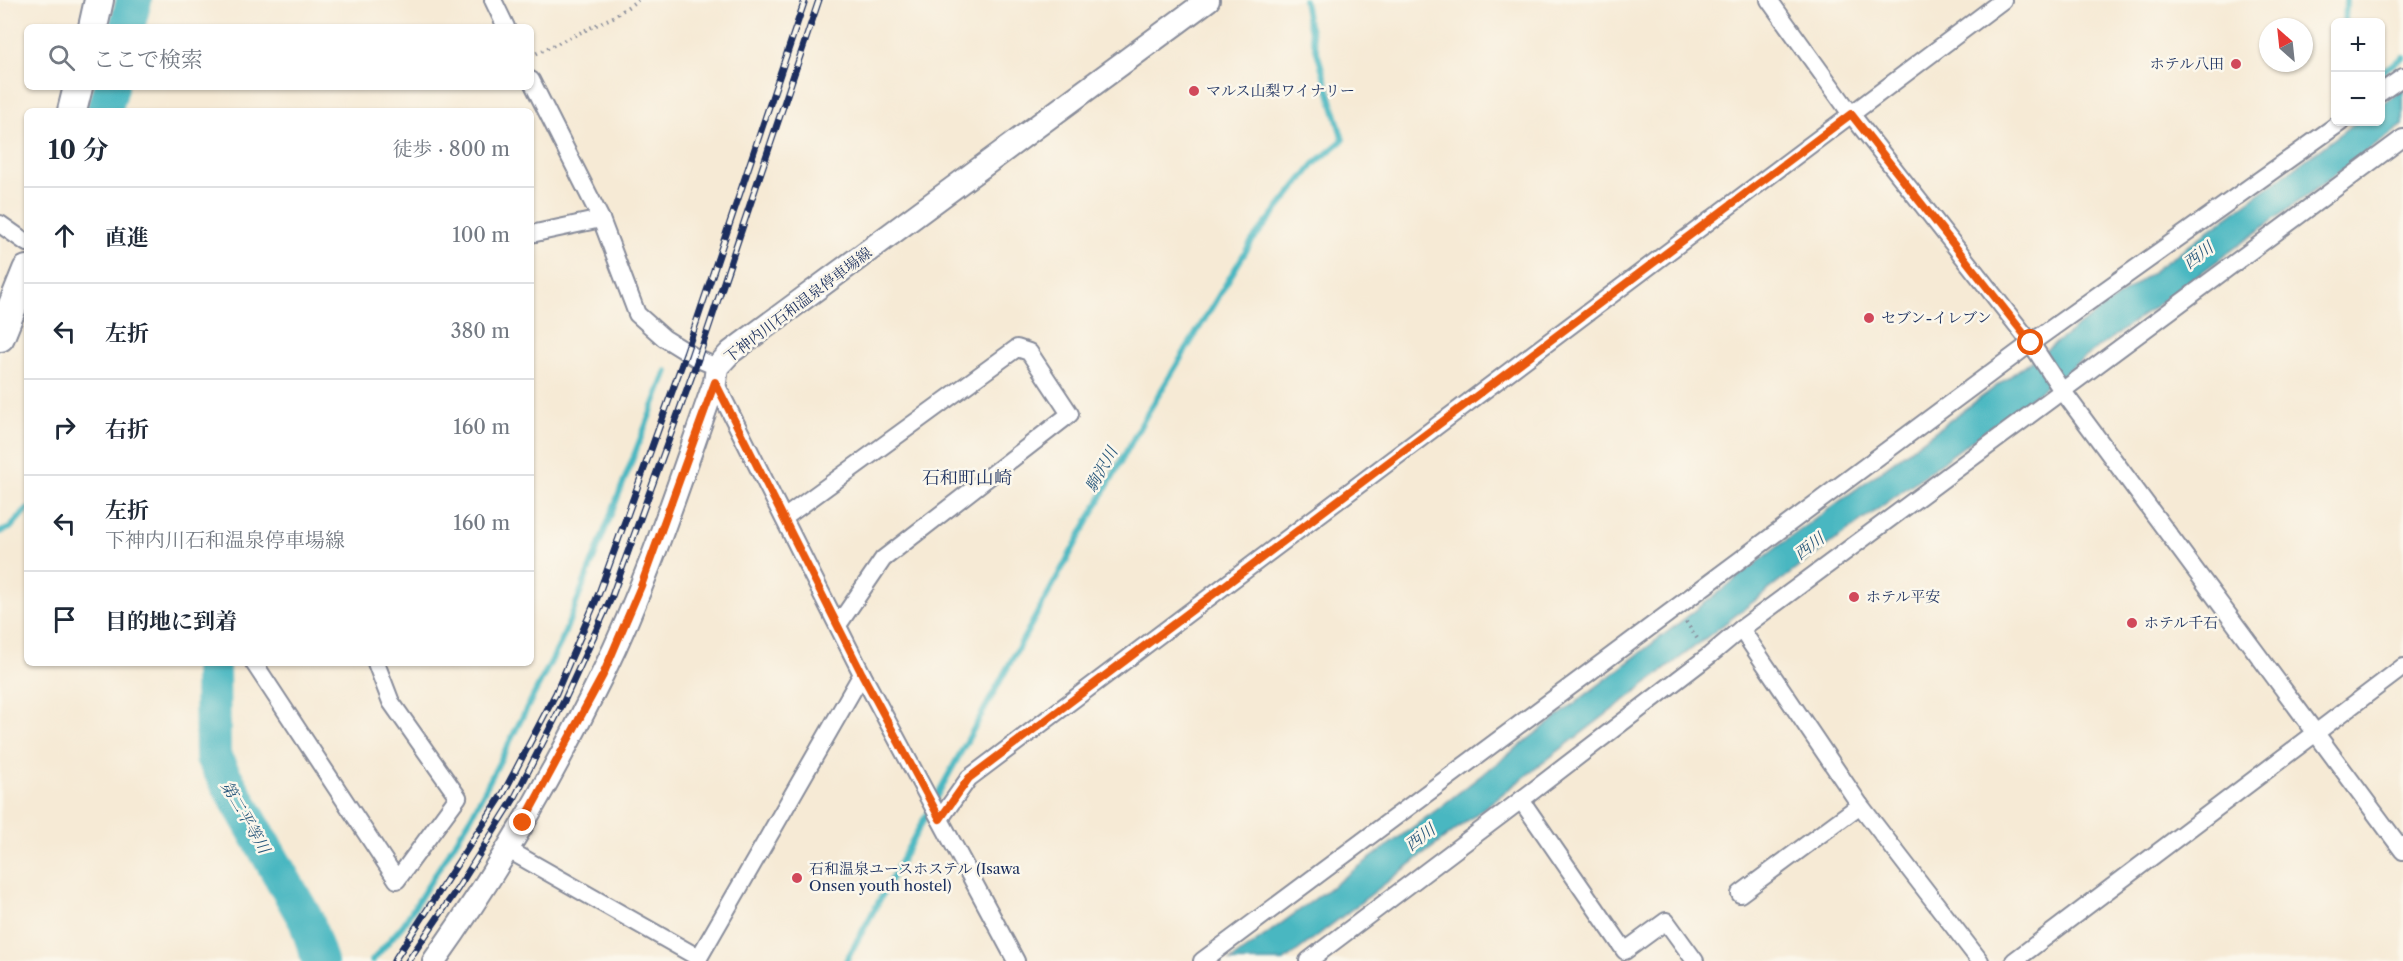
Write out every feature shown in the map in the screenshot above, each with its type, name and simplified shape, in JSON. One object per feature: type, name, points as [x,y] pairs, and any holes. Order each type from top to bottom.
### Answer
[{"type":"highway","points":[[94,24],[99,0]]},
{"type":"highway","points":[[73,108],[77,90]]},
{"type":"highway","points":[[0,337],[24,285]]},
{"type":"main road","name":"下神内川石和温泉停車場線","points":[[434,961],[523,823],[603,675],[641,586],[716,374],[740,345],[1208,0]]},
{"type":"street","points":[[493,0],[505,24]]},
{"type":"street","points":[[1769,0],[1851,114],[2034,348],[2061,389],[2403,851]]},
{"type":"street","points":[[940,818],[969,778],[2003,0]]},
{"type":"street","points":[[2385,89],[2403,76]]},
{"type":"street","points":[[534,86],[601,219],[637,314],[664,338],[698,359],[716,374],[784,518],[862,674],[1016,961]]},
{"type":"street","points":[[1202,961],[1675,607],[2034,348],[2335,126]]},
{"type":"street","points":[[1308,961],[1521,801],[1710,656],[1741,629],[2061,389],[2403,138]]},
{"type":"street","points":[[534,233],[601,219]]},
{"type":"street","points":[[0,224],[24,241]]},
{"type":"street","points":[[784,518],[1017,348],[1029,352],[1070,414],[883,559],[838,625]]},
{"type":"street","points":[[1741,629],[1860,805],[1980,961]]},
{"type":"street","points":[[256,666],[397,880],[458,797],[391,702],[377,666]]},
{"type":"street","points":[[2014,961],[2403,667]]},
{"type":"street","points":[[507,849],[698,959],[862,674]]},
{"type":"street","points":[[1521,801],[1625,951],[1666,921],[1695,961]]},
{"type":"street","points":[[1740,894],[1860,805]]},
{"type":"path","points":[[534,55],[613,17],[638,0]]},
{"type":"path","points":[[1675,607],[1710,656]]},
{"type":"water","points":[[2403,88],[2403,125],[1800,566],[1284,961],[1230,961],[1435,811],[1784,542],[2352,126],[2385,126],[2385,102]]},
{"type":"waterway","name":"第二平等川","points":[[128,24],[134,0]]},
{"type":"waterway","name":"駒沢川","points":[[846,961],[1147,414],[1252,241],[1314,164],[1343,140],[1307,18],[1304,0]]},
{"type":"waterway","points":[[2345,18],[2346,0]]},
{"type":"waterway","name":"西川","points":[[2381,72],[2403,57]]},
{"type":"waterway","name":"第二平等川","points":[[105,108],[110,90]]},
{"type":"waterway","points":[[372,961],[403,925],[470,819],[561,642],[667,371]]},
{"type":"waterway","points":[[0,532],[10,528],[24,512]]},
{"type":"waterway","name":"第二平等川","points":[[212,666],[213,757],[306,920],[320,961]]},
{"type":"railway","points":[[394,961],[504,792],[556,693],[599,593],[686,353],[805,0]]},
{"type":"railway","points":[[408,961],[458,888],[515,797],[565,699],[612,596],[698,359],[819,0]]},
{"type":"place","name":"ホテル八田","points":[[2236,64]]},
{"type":"place","name":"マルス山梨ワイナリー","points":[[1194,91]]},
{"type":"place","name":"セブン-イレブン","points":[[1869,318]]},
{"type":"place","name":"ホテル平安","points":[[1854,597]]},
{"type":"place","name":"ホテル千石","points":[[2132,623]]},
{"type":"place","name":"石和温泉ユースホステル (Isawa Onsen youth hostel)","points":[[797,878]]},
{"type":"district","name":"石和町山崎","points":[[967,478]]},
{"type":"route","points":[[523,823],[603,675],[641,586],[715,382],[862,674],[940,819],[969,778],[1851,114],[2031,343]]}]
